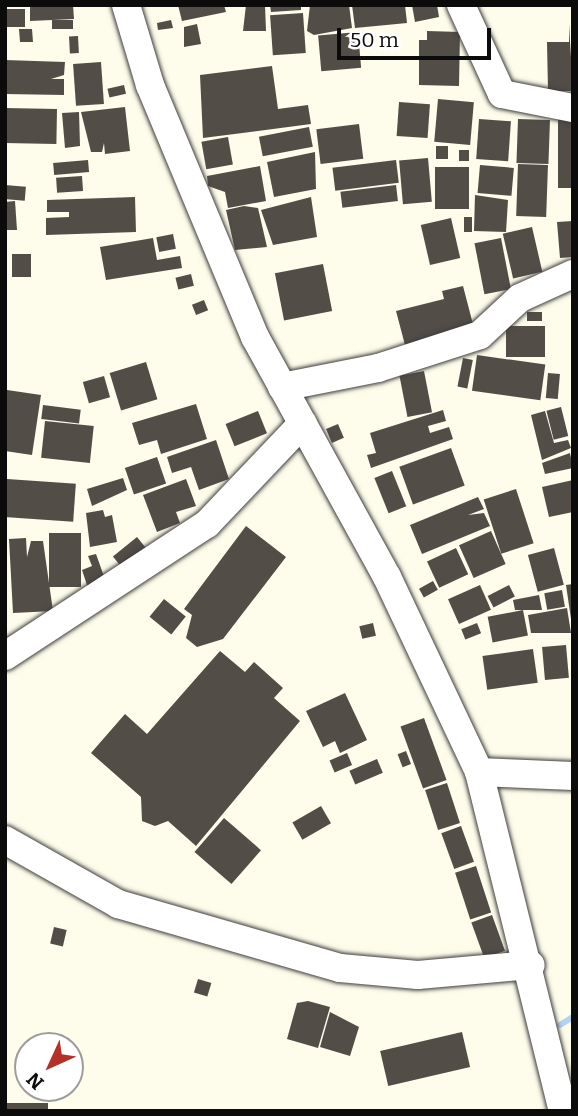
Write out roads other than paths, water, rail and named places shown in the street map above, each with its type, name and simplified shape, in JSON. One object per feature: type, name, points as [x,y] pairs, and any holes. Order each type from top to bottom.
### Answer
[{"type":"street","points":[[126,5],[150,85],[282,387],[387,577],[479,772],[531,965],[563,1111]]},
{"type":"street","points":[[461,5],[502,94],[573,108]]},
{"type":"street","points":[[282,387],[378,368],[480,335],[520,298],[573,274]]},
{"type":"street","points":[[5,656],[206,524],[303,423]]},
{"type":"street","points":[[479,772],[573,776]]},
{"type":"street","points":[[5,840],[118,904],[340,968],[418,975],[531,965]]},
{"type":"waterway","points":[[560,1025],[573,1017]]}]
